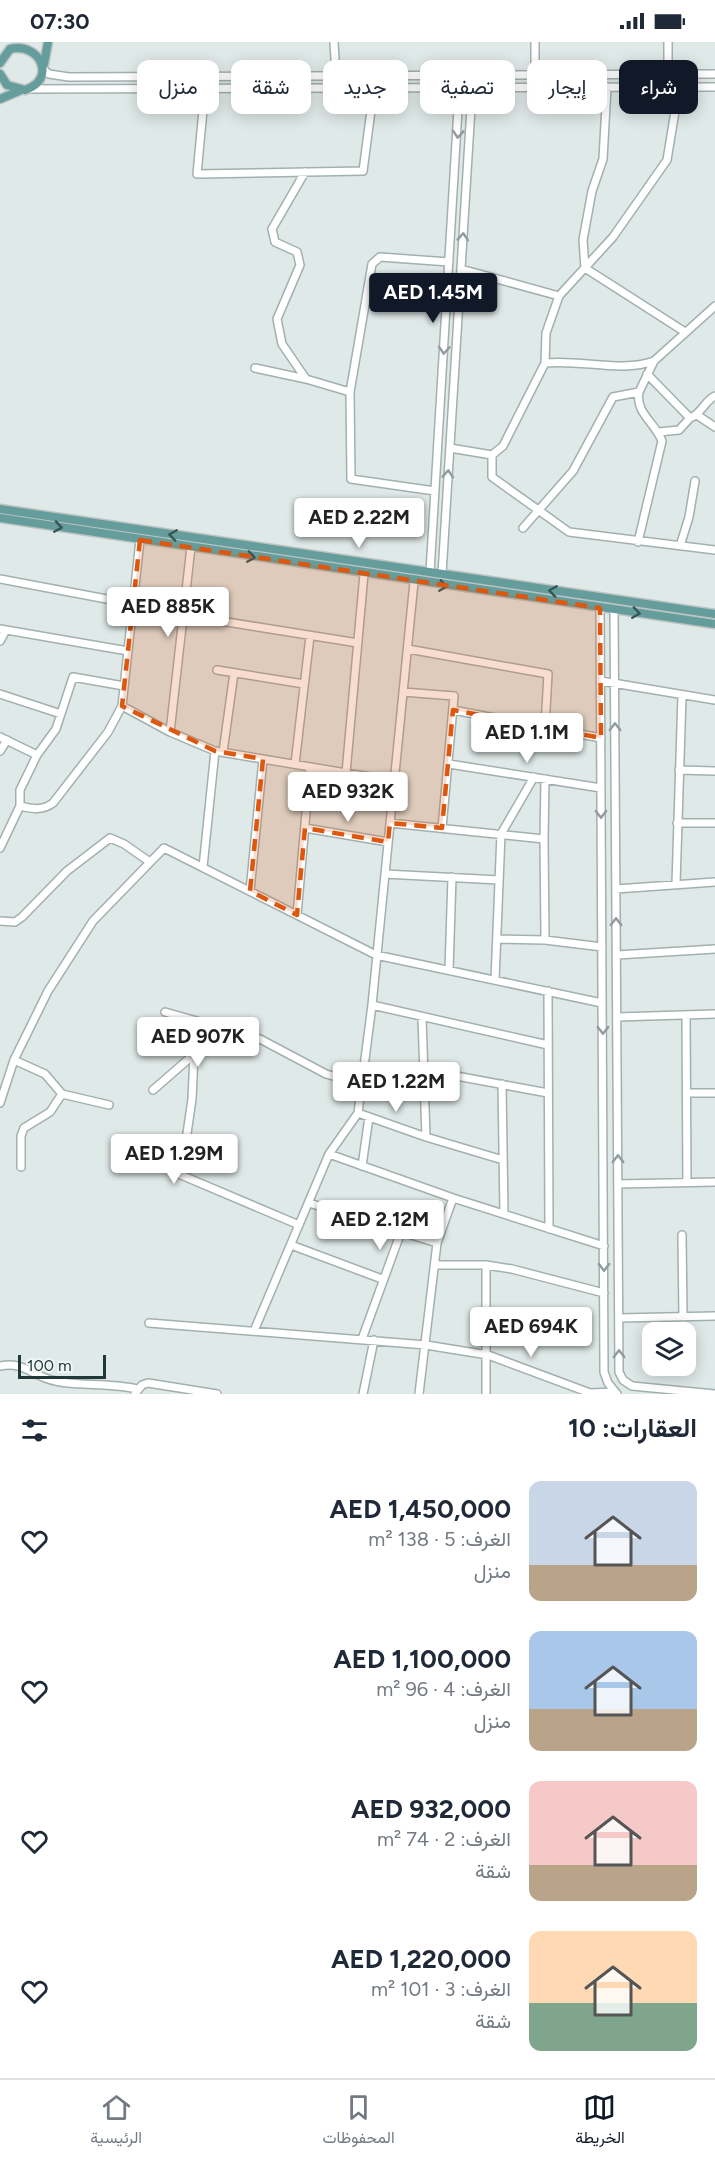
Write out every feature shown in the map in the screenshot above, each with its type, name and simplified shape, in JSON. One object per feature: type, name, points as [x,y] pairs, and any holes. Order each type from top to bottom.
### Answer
[{"type":"main road","points":[[0,99],[19,90],[31,88],[40,81],[48,42]]},
{"type":"main road","points":[[0,63],[10,49],[26,44],[40,57],[44,70]]},
{"type":"main road","points":[[0,74],[7,85],[19,90]]},
{"type":"main road","points":[[0,510],[715,614]]},
{"type":"main road","points":[[0,518],[414,582],[715,624]]},
{"type":"street","points":[[334,42],[335,60]]},
{"type":"street","points":[[535,42],[535,60]]},
{"type":"street","points":[[668,42],[668,60]]},
{"type":"street","points":[[44,70],[49,74],[69,77],[323,76]]},
{"type":"street","points":[[698,74],[715,74]]},
{"type":"street","points":[[607,87],[619,87]]},
{"type":"street","points":[[698,87],[715,87]]},
{"type":"street","points":[[31,88],[137,89]]},
{"type":"street","points":[[219,89],[323,88]]},
{"type":"street","points":[[203,114],[197,174],[363,171],[371,114]]},
{"type":"street","points":[[430,573],[459,114]]},
{"type":"street","points":[[442,574],[471,114]]},
{"type":"street","points":[[585,268],[583,240],[592,191],[603,159],[606,114]]},
{"type":"street","points":[[450,448],[492,455],[503,446],[545,363],[546,333],[559,296],[614,237],[667,160],[675,114]]},
{"type":"street","points":[[305,172],[272,229],[275,242],[297,252],[300,265],[277,319],[282,344],[306,379]]},
{"type":"street","points":[[435,491],[351,479],[350,392],[372,264],[380,257],[450,262]]},
{"type":"street","points":[[585,268],[685,332]]},
{"type":"street","points":[[461,269],[559,296]]},
{"type":"street","points":[[638,542],[662,450],[659,432],[639,407],[639,392],[654,361],[715,306]]},
{"type":"street","points":[[545,363],[564,361],[638,367],[654,361]]},
{"type":"street","points":[[255,368],[306,379],[350,392]]},
{"type":"street","points":[[647,374],[694,417],[715,427]]},
{"type":"street","points":[[523,528],[573,471],[613,398],[639,392]]},
{"type":"street","points":[[659,432],[679,430],[709,399],[715,396]]},
{"type":"street","points":[[492,455],[492,477],[568,532],[715,550]]},
{"type":"street","points":[[680,546],[689,517],[695,481]]},
{"type":"street","points":[[20,806],[34,809],[47,807],[53,803],[108,732],[122,706],[140,540]]},
{"type":"street","points":[[170,732],[191,548]]},
{"type":"street","points":[[346,773],[364,574]]},
{"type":"street","points":[[0,579],[133,604]]},
{"type":"street","points":[[254,1331],[329,1154],[358,1113],[372,1005],[414,582]]},
{"type":"street","points":[[149,1323],[426,1345],[488,1355],[590,1393],[615,1393],[604,1372],[600,608]]},
{"type":"street","points":[[614,610],[619,1372],[627,1384],[715,1394]]},
{"type":"street","points":[[183,615],[358,643]]},
{"type":"street","points":[[0,641],[3,630],[128,651]]},
{"type":"street","points":[[295,764],[310,636]]},
{"type":"street","points":[[408,649],[548,674],[545,727]]},
{"type":"street","points":[[217,670],[304,684]]},
{"type":"street","points":[[223,752],[234,673]]},
{"type":"street","points":[[0,848],[20,806],[21,790],[37,755],[56,729],[73,677],[124,686]]},
{"type":"street","points":[[601,681],[715,700]]},
{"type":"street","points":[[403,692],[454,696],[442,828]]},
{"type":"street","points":[[0,694],[61,714]]},
{"type":"street","points":[[676,884],[681,696]]},
{"type":"street","points":[[122,706],[170,732],[215,751],[394,781]]},
{"type":"street","points":[[453,710],[601,738]]},
{"type":"street","points":[[0,751],[3,739],[37,755]]},
{"type":"street","points":[[202,867],[215,751]]},
{"type":"street","points":[[250,891],[263,759]]},
{"type":"street","points":[[449,764],[601,788]]},
{"type":"street","points":[[297,915],[310,767]]},
{"type":"street","points":[[679,770],[715,771]]},
{"type":"street","points":[[495,980],[501,834],[534,777]]},
{"type":"street","points":[[545,779],[545,937]]},
{"type":"street","points":[[677,823],[715,822]]},
{"type":"street","points":[[390,823],[544,839]]},
{"type":"street","points":[[304,828],[388,842]]},
{"type":"street","points":[[0,921],[15,922],[67,871],[110,838],[124,844],[150,862]]},
{"type":"street","points":[[0,1102],[14,1060],[48,991],[93,921],[164,848],[376,955],[602,1003]]},
{"type":"street","points":[[385,874],[499,880]]},
{"type":"street","points":[[449,970],[452,877]]},
{"type":"street","points":[[616,889],[715,882]]},
{"type":"street","points":[[497,939],[545,940],[602,947]]},
{"type":"street","points":[[616,955],[715,949]]},
{"type":"street","points":[[548,991],[549,1229]]},
{"type":"street","points":[[372,1005],[548,1045]]},
{"type":"street","points":[[165,1012],[260,1039],[326,1074],[362,1084]]},
{"type":"street","points":[[617,1017],[715,1014]]},
{"type":"street","points":[[686,1015],[687,1182]]},
{"type":"street","points":[[422,1017],[426,1137]]},
{"type":"street","points":[[153,1090],[223,1029]]},
{"type":"street","points":[[194,1055],[192,1099],[182,1175],[299,1225]]},
{"type":"street","points":[[14,1060],[45,1074],[62,1094],[109,1106]]},
{"type":"street","points":[[424,1070],[548,1093]]},
{"type":"street","points":[[0,1075],[9,1077]]},
{"type":"street","points":[[502,1084],[504,1214]]},
{"type":"street","points":[[687,1093],[715,1093]]},
{"type":"street","points":[[21,1167],[21,1136],[24,1128],[50,1112],[62,1094]]},
{"type":"street","points":[[358,1113],[426,1137],[503,1160]]},
{"type":"street","points":[[362,1166],[369,1117]]},
{"type":"street","points":[[329,1154],[453,1198],[604,1246]]},
{"type":"street","points":[[618,1184],[715,1182]]},
{"type":"street","points":[[419,1394],[437,1243],[453,1198]]},
{"type":"street","points":[[309,1203],[437,1243]]},
{"type":"street","points":[[362,1339],[401,1232]]},
{"type":"street","points":[[682,1234],[683,1317]]},
{"type":"street","points":[[291,1245],[382,1279]]},
{"type":"street","points":[[435,1265],[486,1265],[512,1269],[604,1293]]},
{"type":"street","points":[[486,1265],[488,1355],[486,1394]]},
{"type":"street","points":[[619,1318],[715,1316]]},
{"type":"street","points":[[363,1394],[374,1340]]},
{"type":"street","points":[[0,1366],[15,1364],[50,1380],[120,1385],[136,1392],[148,1383],[217,1394]]},
{"type":"highlighted area","points":[[140,540],[600,608],[601,738],[453,710],[442,828],[390,823],[388,842],[305,828],[297,915],[250,891],[263,759],[215,751],[122,706]]}]
